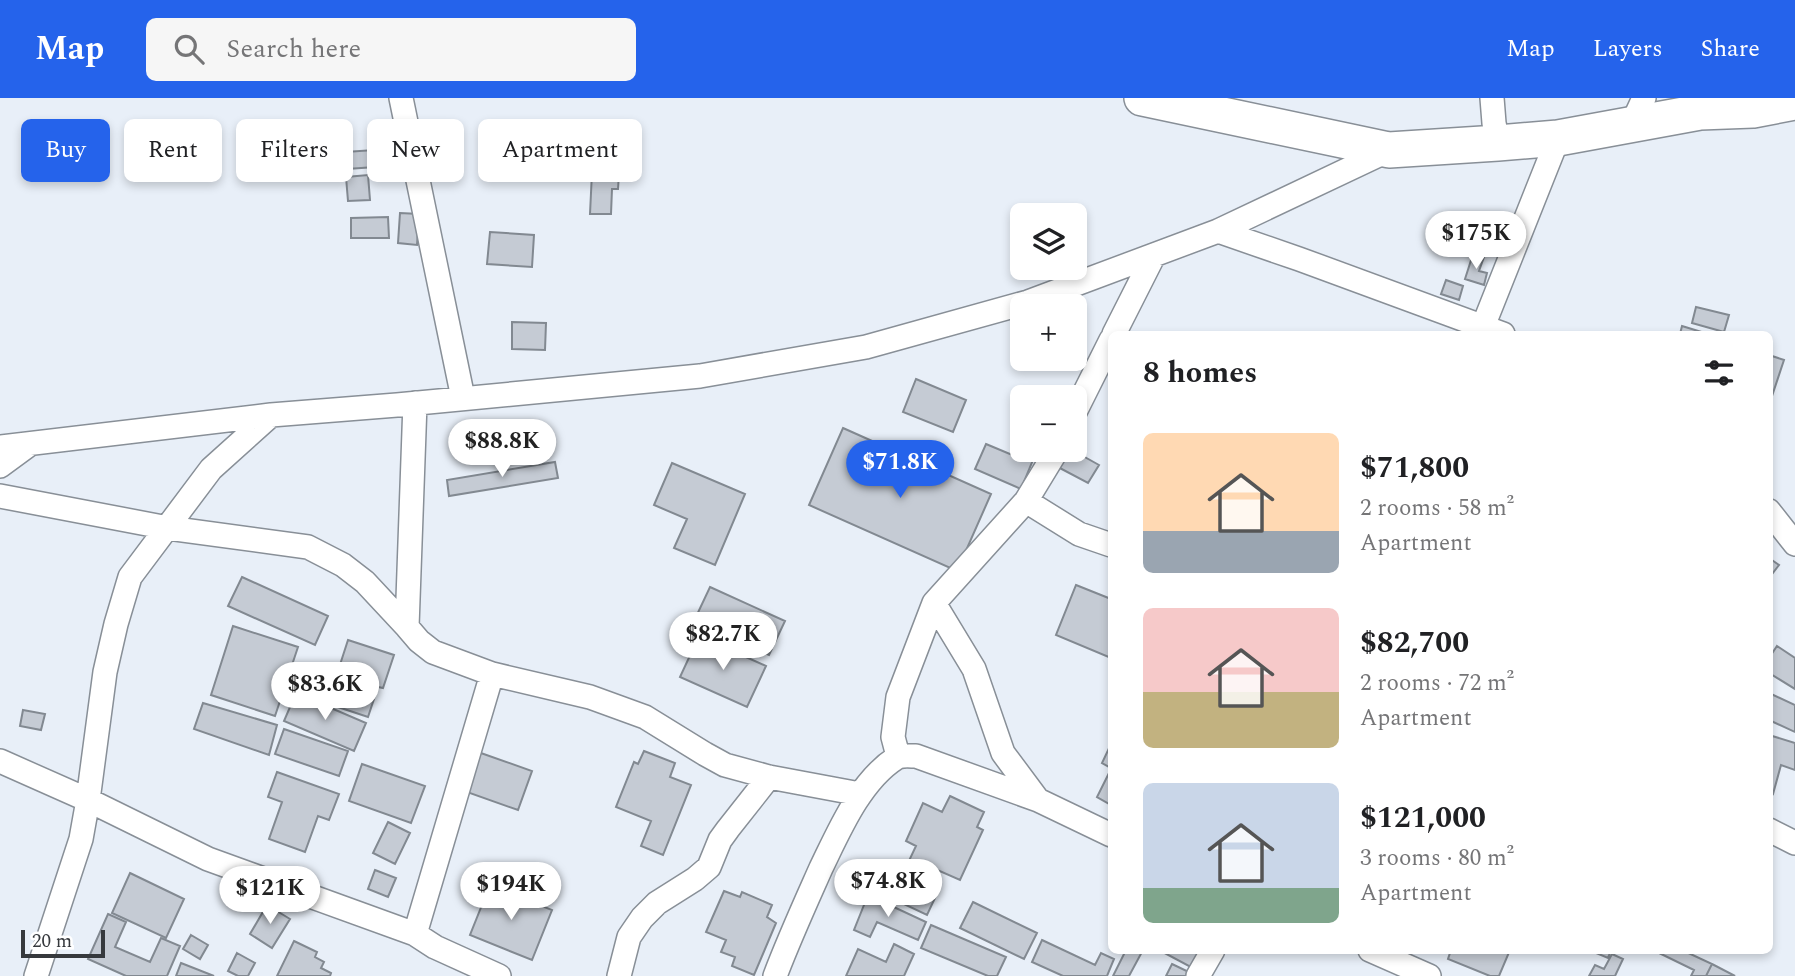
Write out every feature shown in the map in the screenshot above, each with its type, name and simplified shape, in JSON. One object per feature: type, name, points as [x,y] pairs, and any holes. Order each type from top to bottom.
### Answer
[{"type":"main road","points":[[1142,98],[1389,150],[1558,138],[1638,111],[1753,110],[1795,102]]},
{"type":"street","points":[[401,98],[463,398]]},
{"type":"street","points":[[1492,98],[1497,143]]},
{"type":"street","points":[[1218,231],[1489,331],[1558,138]]},
{"type":"street","points":[[0,447],[271,415],[700,376],[866,347],[1028,302],[1218,231],[1389,150]]},
{"type":"street","points":[[1116,331],[1154,255]]},
{"type":"street","points":[[1087,388],[1108,346]]},
{"type":"street","points":[[407,627],[415,403]]},
{"type":"street","points":[[36,976],[77,855],[88,800],[106,672],[130,577],[211,469],[271,415]]},
{"type":"street","points":[[0,466],[33,442]]},
{"type":"street","points":[[898,756],[893,737],[898,697],[934,603],[1026,501],[1050,462]]},
{"type":"street","points":[[0,496],[167,528],[308,547],[343,565],[365,582],[419,641],[433,652],[492,674],[590,697],[645,717],[725,765],[769,777],[860,794]]},
{"type":"street","points":[[1026,501],[1079,534],[1108,544]]},
{"type":"street","points":[[1773,515],[1792,535]]},
{"type":"street","points":[[934,603],[974,669],[1003,753],[1038,800]]},
{"type":"street","points":[[415,934],[492,674]]},
{"type":"street","points":[[775,976],[793,929],[830,849],[860,794],[877,773],[898,756],[916,756],[1038,800],[1108,834]]},
{"type":"street","points":[[0,761],[88,800],[208,859],[415,934],[435,947],[499,976]]},
{"type":"street","points":[[619,976],[629,937],[642,918],[657,903],[709,867],[720,840],[769,777]]},
{"type":"street","points":[[1773,832],[1795,843]]},
{"type":"street","points":[[1198,976],[1211,954]]},
{"type":"street","points":[[1379,954],[1429,976]]},
{"type":"building","points":[[367,150],[367,168],[353,169],[353,151]]},
{"type":"building","points":[[367,175],[370,200],[348,201],[346,182],[353,182],[353,176]]},
{"type":"building","points":[[592,182],[618,182],[618,189],[612,189],[611,214],[590,214]]},
{"type":"building","points":[[400,213],[419,214],[417,245],[398,243]]},
{"type":"building","points":[[388,217],[389,238],[351,238],[351,218]]},
{"type":"building","points":[[490,232],[534,235],[532,267],[487,264]]},
{"type":"building","points":[[1473,254],[1484,257],[1479,271],[1487,273],[1484,285],[1465,279]]},
{"type":"building","points":[[1446,280],[1463,286],[1459,300],[1441,294]]},
{"type":"building","points":[[1696,307],[1729,315],[1724,331],[1692,323]]},
{"type":"building","points":[[512,322],[546,323],[545,350],[512,349]]},
{"type":"building","points":[[1682,326],[1698,331],[1681,331]]},
{"type":"building","points":[[1773,356],[1784,360],[1773,393]]},
{"type":"building","points":[[916,379],[966,400],[953,432],[903,412]]},
{"type":"building","points":[[843,428],[991,494],[957,571],[809,505]]},
{"type":"building","points":[[986,444],[1010,454],[1010,462],[1032,462],[1021,489],[975,469]]},
{"type":"building","points":[[1087,458],[1099,465],[1088,483],[1056,466],[1058,462],[1087,462]]},
{"type":"building","points":[[555,462],[558,478],[449,496],[447,480]]},
{"type":"building","points":[[672,463],[745,494],[715,565],[674,548],[687,519],[654,505]]},
{"type":"building","points":[[1773,561],[1779,565],[1773,573]]},
{"type":"building","points":[[242,577],[328,616],[315,645],[228,606]]},
{"type":"building","points":[[1076,585],[1108,598],[1108,657],[1056,635]]},
{"type":"building","points":[[710,587],[785,621],[769,655],[694,621]]},
{"type":"building","points":[[233,626],[298,647],[275,716],[211,695]]},
{"type":"building","points":[[699,636],[766,666],[747,707],[680,677]]},
{"type":"building","points":[[348,640],[394,655],[383,688],[378,687],[368,717],[335,706],[345,676],[337,674]]},
{"type":"building","points":[[1777,646],[1795,658],[1795,689],[1773,675],[1773,652]]},
{"type":"building","points":[[296,693],[366,723],[354,751],[284,721]]},
{"type":"building","points":[[1773,695],[1795,705],[1795,732],[1773,722]]},
{"type":"building","points":[[203,703],[277,725],[269,755],[194,729]]},
{"type":"building","points":[[23,710],[45,714],[41,730],[20,726]]},
{"type":"building","points":[[284,729],[348,751],[339,776],[275,754]]},
{"type":"building","points":[[1773,736],[1795,743],[1795,770],[1781,765],[1773,794]]},
{"type":"building","points":[[1108,750],[1108,766],[1102,763]]},
{"type":"building","points":[[644,751],[675,763],[670,777],[691,785],[663,855],[641,846],[651,821],[616,807],[634,762],[638,764]]},
{"type":"building","points":[[478,752],[532,771],[518,810],[464,791]]},
{"type":"building","points":[[362,764],[425,786],[411,823],[349,801]]},
{"type":"building","points":[[277,772],[339,794],[329,820],[318,816],[305,852],[269,839],[282,802],[268,797]]},
{"type":"building","points":[[1108,775],[1108,803],[1097,797]]},
{"type":"building","points":[[950,796],[984,812],[977,827],[983,830],[960,880],[933,868],[929,876],[907,865],[916,846],[906,841],[923,803],[942,812]]},
{"type":"building","points":[[388,822],[410,833],[395,864],[373,853]]},
{"type":"building","points":[[881,863],[900,872],[899,876],[925,887],[923,892],[935,898],[927,915],[870,888]]},
{"type":"building","points":[[375,870],[396,878],[388,897],[368,889]]},
{"type":"building","points":[[130,873],[184,899],[166,938],[112,913]]},
{"type":"building","points":[[490,885],[552,910],[532,960],[470,935]]},
{"type":"building","points":[[724,891],[740,897],[742,892],[772,905],[767,917],[776,923],[754,975],[732,966],[735,957],[721,952],[726,940],[706,932]]},
{"type":"building","points":[[868,895],[926,922],[918,940],[877,922],[870,937],[854,930]]},
{"type":"building","points":[[973,902],[1037,933],[1024,959],[960,928]]},
{"type":"building","points":[[267,905],[290,919],[272,948],[250,934]]},
{"type":"building","points":[[108,914],[126,922],[115,947],[150,962],[161,938],[180,946],[167,976],[126,976],[88,959]]},
{"type":"building","points":[[931,925],[1006,957],[997,976],[988,976],[921,948]]},
{"type":"building","points":[[191,935],[208,945],[200,959],[183,949]]},
{"type":"building","points":[[1042,940],[1095,965],[1101,953],[1114,959],[1107,976],[1063,976],[1032,962]]},
{"type":"building","points":[[294,941],[317,952],[315,957],[324,962],[321,968],[331,973],[330,976],[277,976]]},
{"type":"building","points":[[894,944],[914,954],[904,976],[846,976],[858,949],[886,962]]},
{"type":"building","points":[[237,953],[255,963],[248,976],[238,976],[228,971]]},
{"type":"building","points":[[1124,954],[1141,954],[1129,976],[1113,976]]},
{"type":"building","points":[[1166,954],[1209,954],[1200,972]]},
{"type":"building","points":[[1450,954],[1508,954],[1499,976],[1490,976],[1448,959]]},
{"type":"building","points":[[1612,954],[1623,959],[1615,976],[1589,976],[1595,965],[1604,969]]},
{"type":"building","points":[[1661,954],[1691,954],[1712,964],[1706,976],[1691,976],[1694,970]]},
{"type":"building","points":[[181,963],[214,976],[176,976]]},
{"type":"building","points":[[1172,964],[1197,976],[1166,976]]},
{"type":"building","points":[[1712,964],[1735,976],[1706,976]]}]
